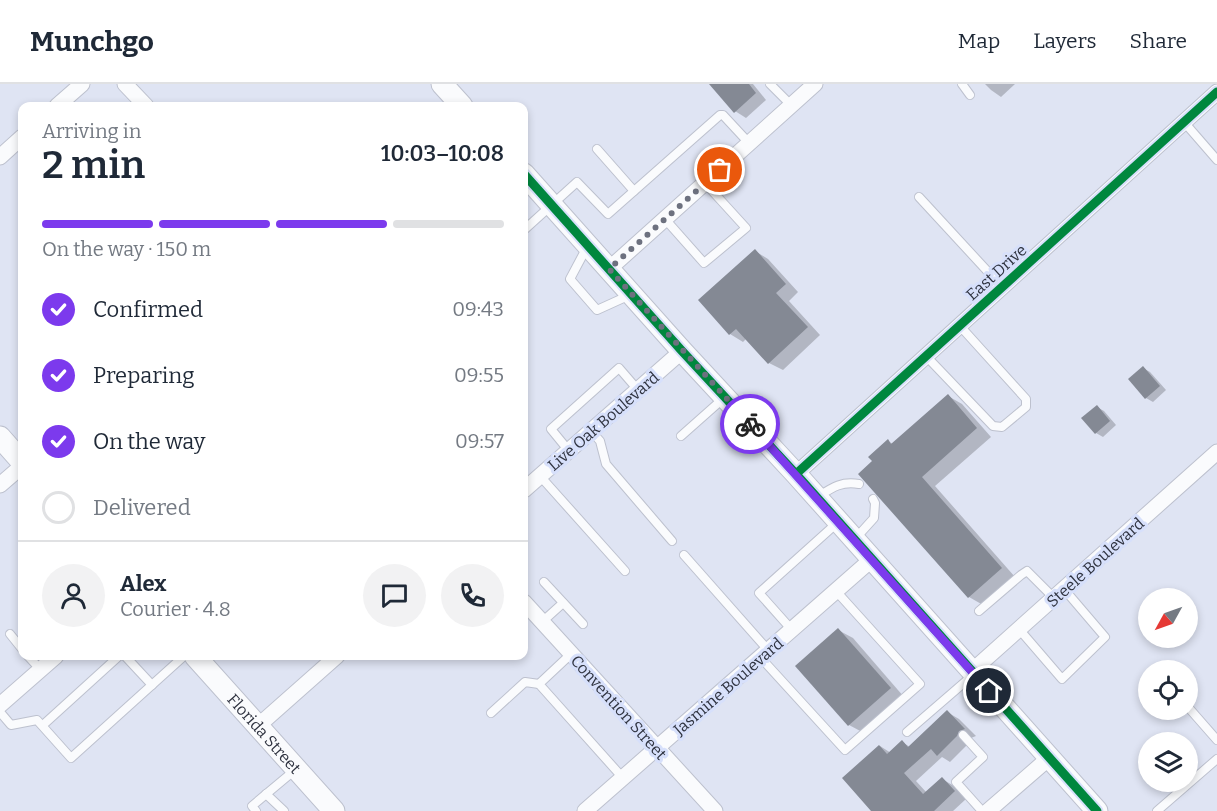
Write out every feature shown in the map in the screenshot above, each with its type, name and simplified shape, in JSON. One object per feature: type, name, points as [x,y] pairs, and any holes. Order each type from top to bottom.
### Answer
[{"type":"street","points":[[62,102],[82,84]]},
{"type":"street","points":[[124,84],[142,102]]},
{"type":"street","points":[[442,84],[458,102]]},
{"type":"street","points":[[609,269],[815,84]]},
{"type":"street","name":"East Drive","points":[[796,474],[1217,92]]},
{"type":"street","points":[[0,158],[18,141]]},
{"type":"street","points":[[528,179],[1097,811]]},
{"type":"street","name":"Live Oak Boulevard","points":[[528,486],[682,351]]},
{"type":"street","points":[[0,437],[18,459]]},
{"type":"street","name":"Steele Boulevard","points":[[973,672],[1217,452]]},
{"type":"street","points":[[0,485],[18,468]]},
{"type":"street","name":"Jasmine Boulevard","points":[[585,811],[871,560]]},
{"type":"street","name":"Convention Street","points":[[528,606],[715,811]]},
{"type":"street","points":[[0,705],[51,660]]},
{"type":"street","name":"Florida Street","points":[[199,660],[297,769],[326,808]]},
{"type":"street","points":[[258,726],[332,660]]},
{"type":"street","points":[[988,811],[1049,758]]},
{"type":"lane","points":[[770,84],[791,105]]},
{"type":"lane","points":[[962,84],[970,94]]},
{"type":"lane","points":[[528,226],[577,182],[608,214],[720,115],[723,115],[749,143]]},
{"type":"lane","points":[[1184,122],[1217,160]]},
{"type":"lane","points":[[597,149],[634,191]]},
{"type":"lane","points":[[665,219],[704,263],[746,228],[705,183]]},
{"type":"lane","points":[[919,197],[1002,287]]},
{"type":"lane","points":[[588,245],[570,279],[597,310],[632,295]]},
{"type":"lane","points":[[926,356],[993,426],[1002,427],[1026,407],[1026,399],[960,326]]},
{"type":"lane","points":[[569,451],[551,429],[619,368],[638,390]]},
{"type":"lane","points":[[681,436],[725,397]]},
{"type":"lane","points":[[591,431],[600,441],[606,464],[672,541]]},
{"type":"lane","points":[[540,476],[625,571]]},
{"type":"lane","points":[[817,498],[838,485],[848,482],[859,484]]},
{"type":"lane","points":[[854,540],[874,518],[873,500]]},
{"type":"lane","points":[[792,630],[759,593],[838,522]]},
{"type":"lane","points":[[684,555],[845,750],[920,684],[836,591]]},
{"type":"lane","points":[[979,611],[1021,574],[1027,572],[1059,594],[1106,637],[1062,679],[1019,629]]},
{"type":"lane","points":[[544,582],[583,624]]},
{"type":"lane","points":[[542,622],[563,603]]},
{"type":"lane","points":[[10,634],[18,644]]},
{"type":"lane","points":[[538,684],[571,654]]},
{"type":"lane","points":[[32,660],[40,669]]},
{"type":"lane","points":[[43,725],[115,660]]},
{"type":"lane","points":[[129,660],[152,685]]},
{"type":"lane","points":[[0,712],[11,725],[38,720],[71,758],[180,660]]},
{"type":"lane","points":[[908,732],[973,672]]},
{"type":"lane","points":[[491,713],[525,682],[538,684],[623,777]]},
{"type":"lane","points":[[1198,718],[1217,740]]},
{"type":"lane","points":[[963,735],[983,757],[956,782],[982,811]]},
{"type":"lane","points":[[1157,811],[1217,759]]},
{"type":"lane","points":[[256,811],[252,806],[297,769]]},
{"type":"lane","points":[[266,794],[284,811]]},
{"type":"building","points":[[709,84],[749,84],[756,93],[734,113]]},
{"type":"building","points":[[755,249],[786,284],[776,293],[808,327],[768,364],[736,329],[729,335],[698,300]]},
{"type":"building","points":[[1143,366],[1160,386],[1145,399],[1128,379]]},
{"type":"building","points":[[948,394],[977,428],[922,477],[1002,568],[968,598],[858,474],[872,461],[868,457],[888,439],[891,444]]},
{"type":"building","points":[[1097,405],[1110,421],[1095,434],[1081,418]]},
{"type":"building","points":[[838,628],[891,688],[848,726],[795,666]]},
{"type":"building","points":[[947,710],[965,729],[959,731],[957,736],[937,756],[931,749],[904,773],[923,794],[942,777],[955,791],[934,811],[871,811],[842,778],[879,745],[887,754],[902,740],[908,747]]},
{"type":"cycle path","points":[[796,474],[1217,92]]},
{"type":"cycle path","points":[[528,178],[1097,811]]},
{"type":"way so far","points":[[720,170],[609,269],[750,424]]},
{"type":"route","points":[[750,424],[989,691]]}]
